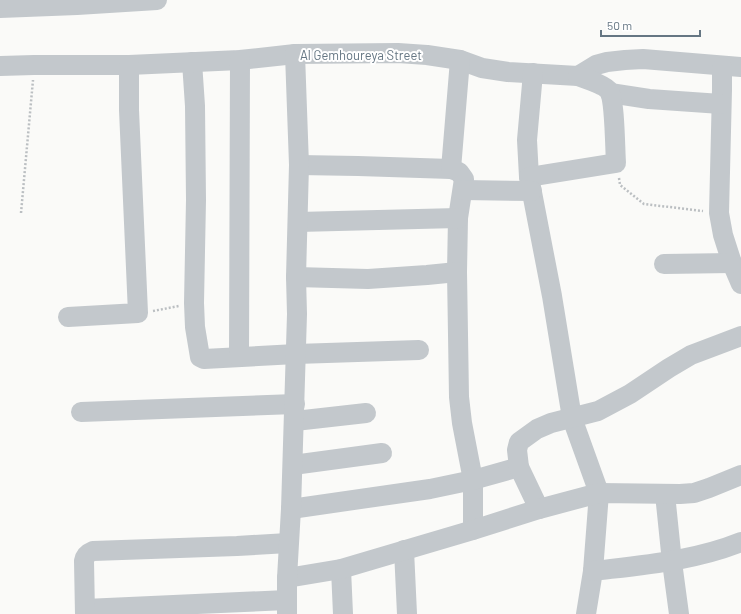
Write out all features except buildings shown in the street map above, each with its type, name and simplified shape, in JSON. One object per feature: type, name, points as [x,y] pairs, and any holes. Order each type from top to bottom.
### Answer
[{"type":"street","points":[[11,5],[77,5],[157,0]]},
{"type":"street","name":"Al Gemhoureya Street","points":[[0,66],[129,65],[240,60],[295,54],[398,53],[427,55],[460,60],[482,68],[508,72],[578,76],[604,87],[609,90],[610,93]]},
{"type":"street","points":[[288,543],[93,551],[85,556],[84,561],[85,611],[287,607],[288,543],[292,509],[297,314],[296,277],[299,165],[295,54]]},
{"type":"street","points":[[578,76],[596,65],[625,60],[643,59],[731,67],[721,104],[719,213],[723,235],[732,263],[741,284]]},
{"type":"street","points":[[239,357],[240,60]]},
{"type":"street","points":[[451,169],[460,60]]},
{"type":"street","points":[[192,62],[195,106],[196,200],[194,303],[195,327],[200,357],[204,359],[419,350]]},
{"type":"street","points":[[68,317],[138,313],[129,110],[129,65]]},
{"type":"street","points":[[533,73],[527,140],[530,184],[552,296],[572,418],[599,493],[593,571],[586,614]]},
{"type":"street","points":[[463,190],[530,184],[616,164],[613,105],[610,93],[649,99],[721,104]]},
{"type":"street","points":[[299,165],[451,169],[459,172],[463,176],[464,182],[458,218],[457,272],[459,397],[462,423],[473,480],[473,530]]},
{"type":"street","points":[[298,222],[458,218]]},
{"type":"street","points":[[664,264],[732,263]]},
{"type":"street","points":[[296,277],[368,279],[457,272]]},
{"type":"street","points":[[539,509],[519,467],[517,454],[519,442],[551,423],[598,411],[630,394],[691,355],[741,336]]},
{"type":"street","points":[[81,412],[366,413]]},
{"type":"street","points":[[293,465],[382,453]]},
{"type":"street","points":[[292,509],[430,489],[473,480],[519,467]]},
{"type":"street","points":[[287,578],[341,569],[539,509],[599,493],[694,493],[741,475]]},
{"type":"street","points":[[665,494],[679,614]]},
{"type":"street","points":[[593,571],[672,562],[726,548],[741,542]]},
{"type":"street","points":[[404,550],[408,614]]},
{"type":"street","points":[[341,569],[342,614]]},
{"type":"path","points":[[20,213],[34,65]]},
{"type":"path","points":[[616,164],[620,185],[644,204],[719,213]]},
{"type":"path","points":[[138,313],[194,303]]}]
